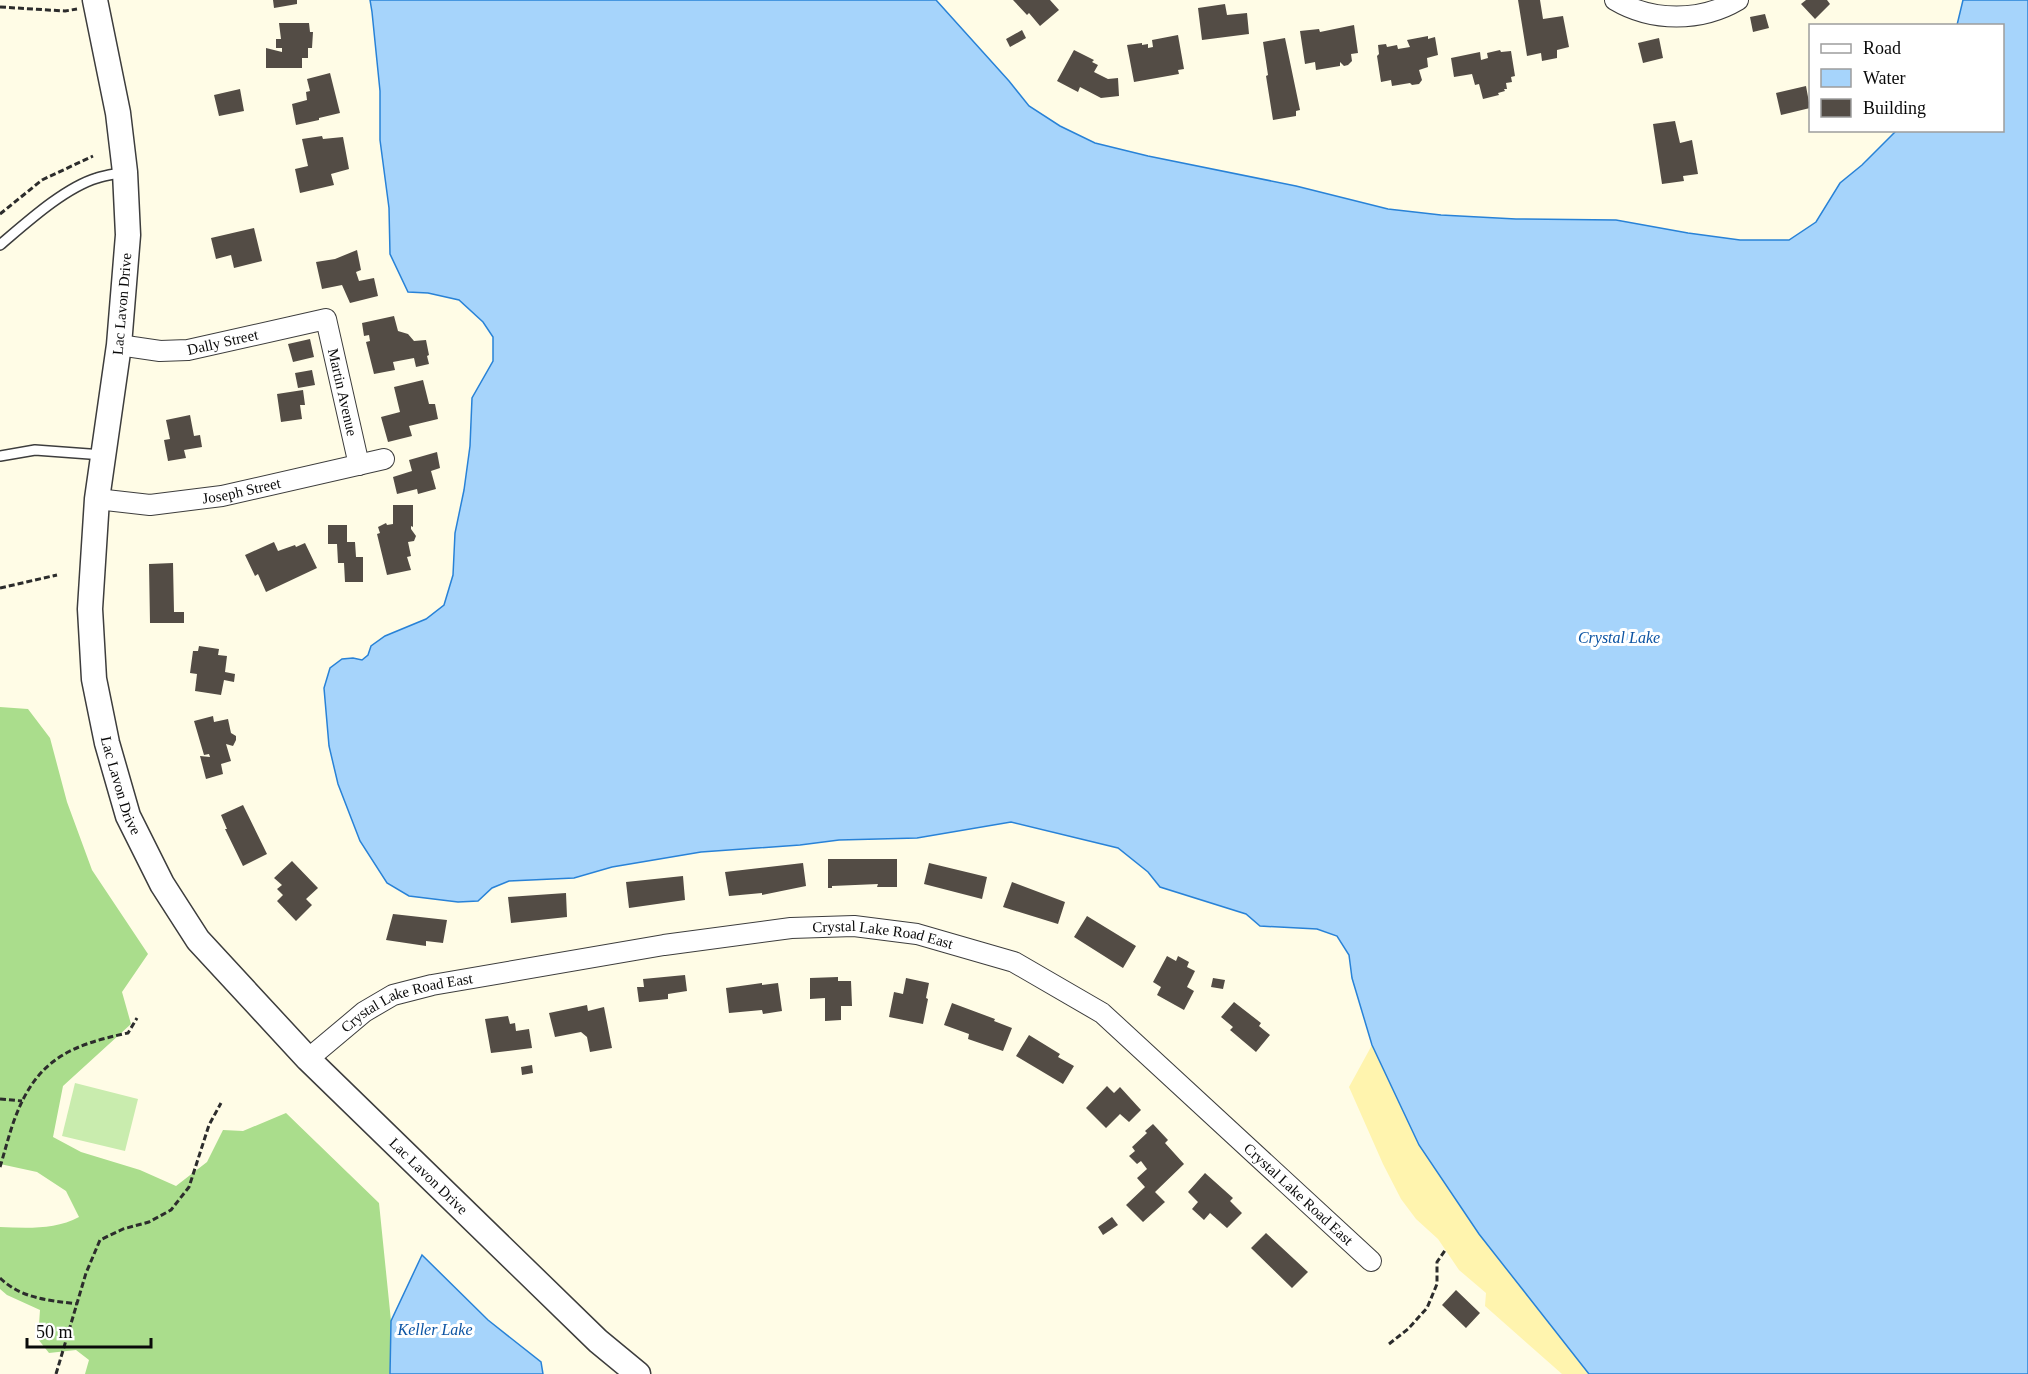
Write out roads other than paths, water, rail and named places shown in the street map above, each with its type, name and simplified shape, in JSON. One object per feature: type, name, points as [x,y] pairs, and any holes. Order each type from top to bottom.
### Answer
[{"type":"street","points":[[1615,0],[1648,14],[1680,17],[1708,13],[1738,0]]},
{"type":"street","name":"Lac Lavon Drive","points":[[96,3],[118,113],[125,172],[128,235],[119,345],[97,499],[90,609],[94,679],[107,743],[128,816],[162,884],[198,940],[308,1059],[598,1341],[638,1374]]},
{"type":"street","name":"Dally Street","points":[[119,345],[160,351],[188,350],[326,319]]},
{"type":"street","name":"Martin Avenue","points":[[326,319],[359,465]]},
{"type":"street","name":"Joseph Street","points":[[97,499],[150,505],[222,496],[384,459]]},
{"type":"street","name":"Crystal Lake Road East","points":[[308,1059],[364,1012],[393,994],[432,985],[664,945],[792,928],[854,926],[916,934],[1014,962],[1102,1013],[1371,1261]]},
{"type":"lane","points":[[0,245],[32,217],[74,189],[95,178],[125,172]]},
{"type":"lane","points":[[0,456],[35,450],[103,455]]},
{"type":"water","name":"Crystal Lake","points":[[370,0],[936,0],[1029,106],[1060,126],[1095,143],[1296,186],[1388,209],[1441,215],[1516,219],[1616,220],[1740,240],[1789,240],[1816,222],[1840,183],[1895,132],[2004,132],[2004,24],[1957,24],[1963,0],[2028,0],[2028,1374],[1589,1374],[1479,1234],[1419,1145],[1372,1045],[1352,978],[1349,955],[1337,936],[1317,929],[1260,926],[1246,914],[1160,887],[1148,872],[1118,848],[1011,822],[917,838],[839,840],[701,852],[612,867],[574,878],[509,881],[492,888],[478,901],[458,902],[409,896],[387,883],[360,841],[338,784],[329,746],[324,688],[330,668],[342,659],[362,660],[368,655],[371,646],[385,636],[426,619],[444,605],[453,575],[455,533],[470,446],[472,398],[493,361],[493,337],[483,322],[459,300],[428,293],[408,292],[390,254],[389,208],[380,140],[380,91]]},
{"type":"water","name":"Keller Lake","points":[[422,1255],[488,1320],[541,1362],[543,1374],[390,1374],[391,1321]]}]
